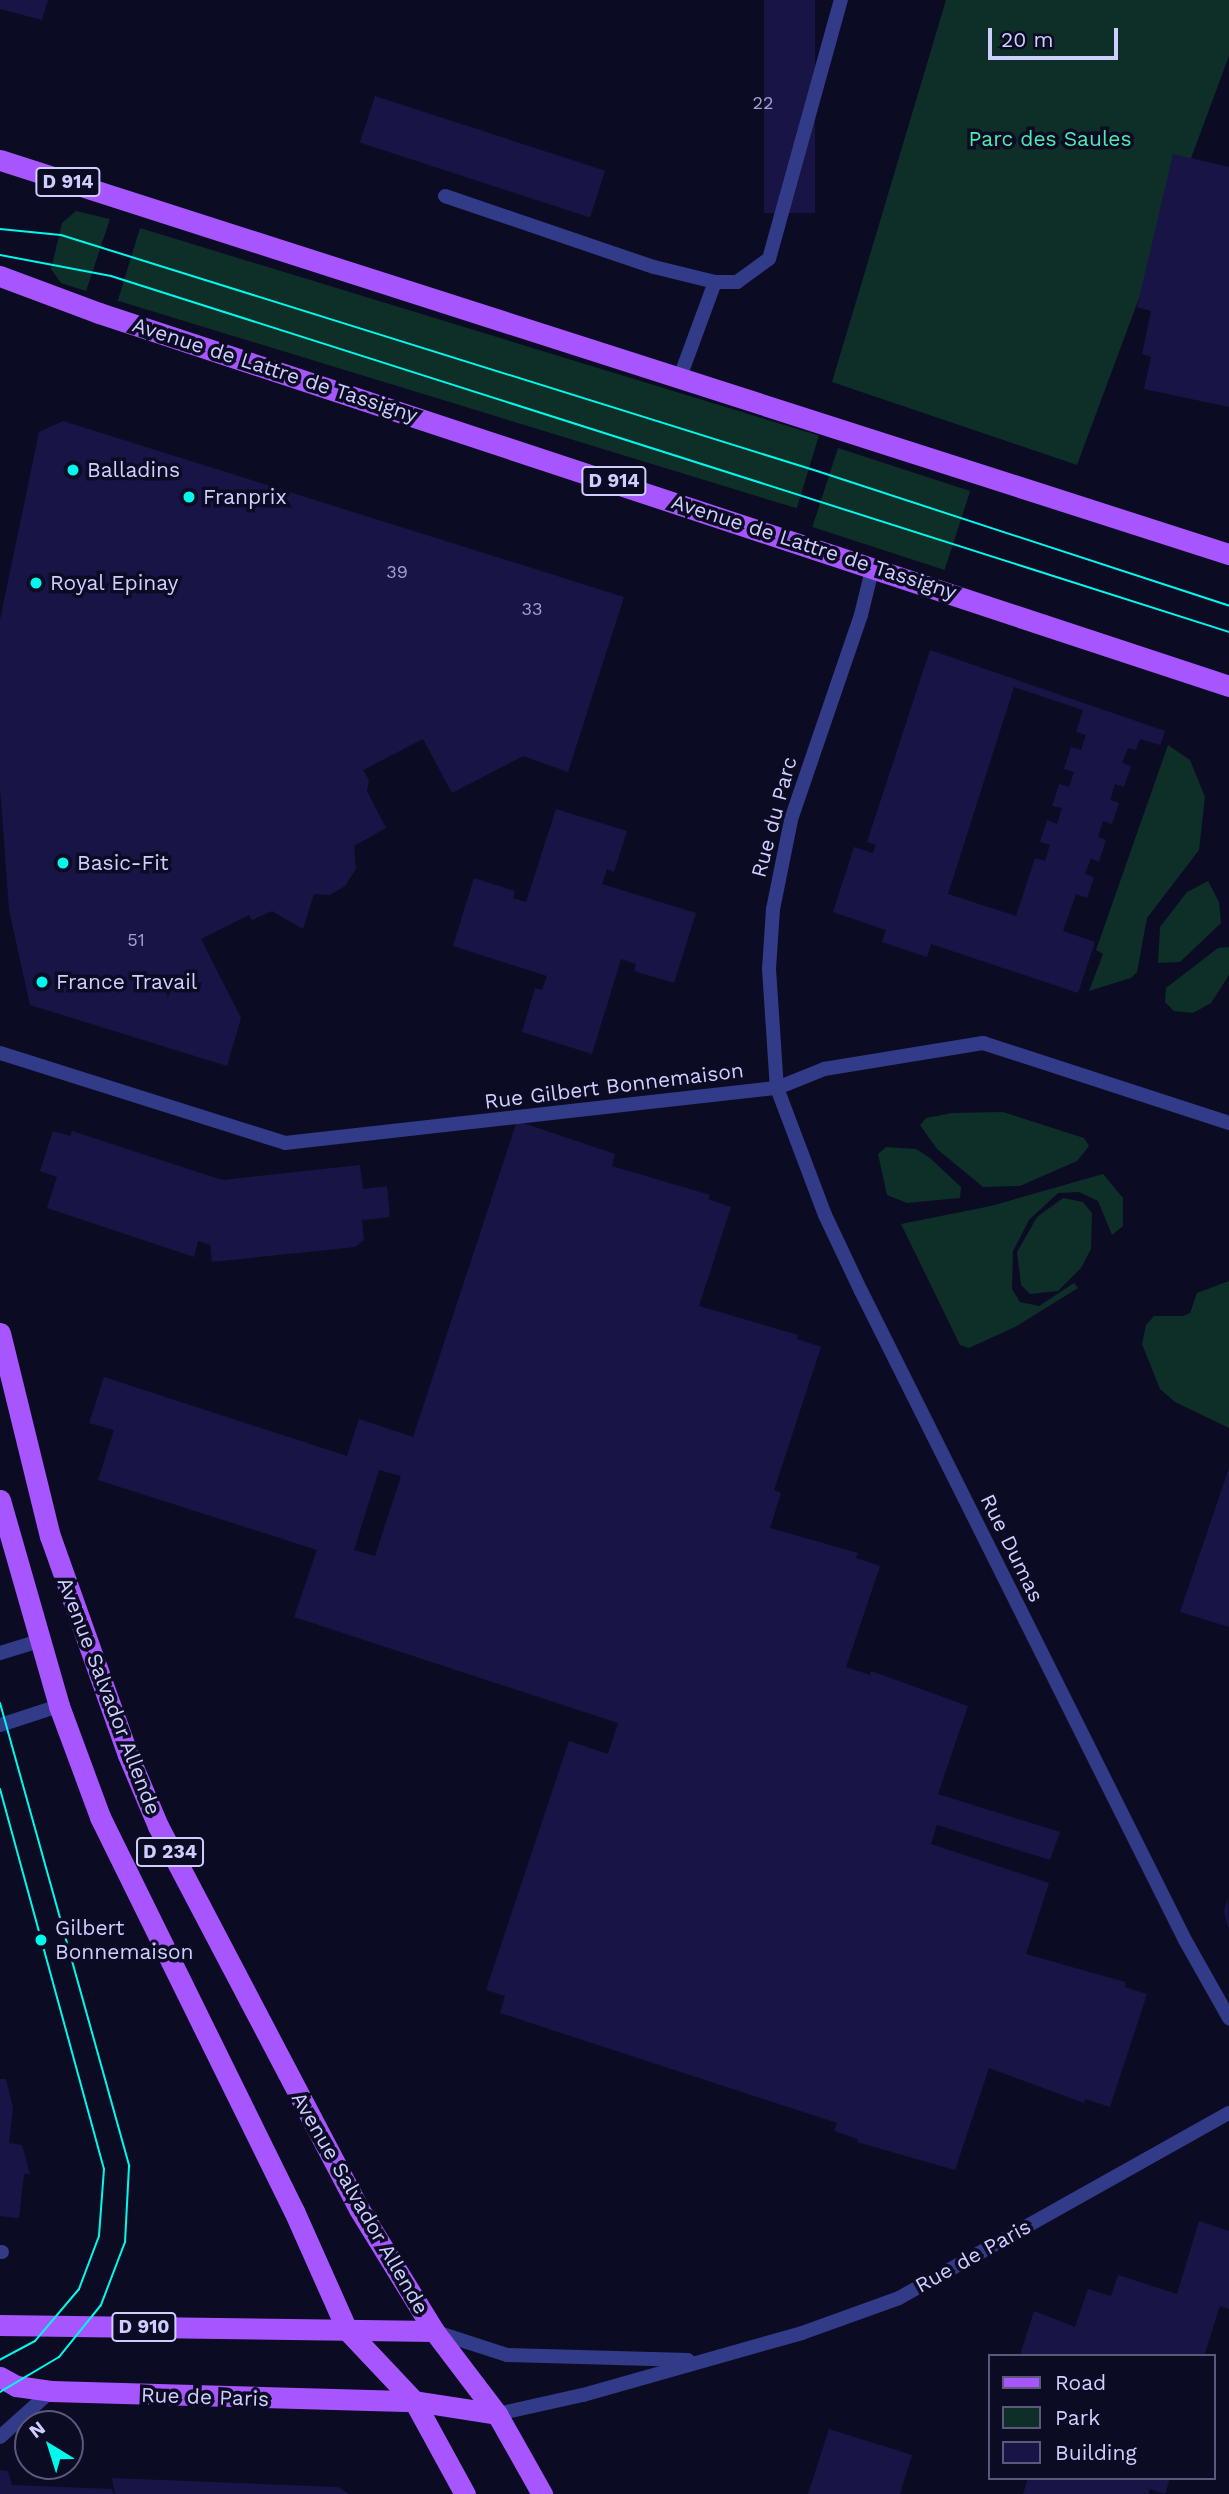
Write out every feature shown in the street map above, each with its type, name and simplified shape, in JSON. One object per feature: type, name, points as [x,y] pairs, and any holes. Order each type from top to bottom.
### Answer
[{"type":"main road","name":"D 914","points":[[0,160],[1229,554]]},
{"type":"main road","name":"Avenue de Lattre de Tassigny","points":[[0,276],[99,313],[873,566],[1229,686]]},
{"type":"main road","name":"Avenue Salvador Allende","points":[[0,1333],[50,1536],[123,1742],[158,1826],[320,2141],[435,2331],[497,2414],[542,2494]]},
{"type":"main road","name":"Avenue Salvador Allende","points":[[0,1500],[59,1706],[100,1817],[294,2211],[347,2330],[414,2401],[465,2494]]},
{"type":"main road","name":"D 910","points":[[0,2325],[435,2331]]},
{"type":"main road","name":"Rue de Paris","points":[[0,2377],[16,2386],[51,2391],[414,2401],[497,2414]]},
{"type":"street","points":[[445,196],[654,267],[715,282],[737,282],[769,259],[841,0]]},
{"type":"street","points":[[680,377],[715,282]]},
{"type":"street","name":"Rue du Parc","points":[[777,1088],[769,969],[773,909],[791,820],[873,566]]},
{"type":"street","name":"Rue Gilbert Bonnemaison","points":[[0,1052],[285,1143],[777,1088],[824,1069],[983,1043],[1229,1123]]},
{"type":"street","name":"Rue Dumas","points":[[777,1088],[825,1215],[861,1291],[1229,2018]]},
{"type":"street","points":[[0,1653],[39,1641]]},
{"type":"street","points":[[0,1725],[59,1706]]},
{"type":"street","name":"Rue de Paris","points":[[497,2414],[583,2395],[802,2333],[899,2298],[1229,2113]]},
{"type":"street","name":"Rue de Paris","points":[[435,2331],[507,2355],[700,2360]]},
{"type":"street","points":[[0,2437],[51,2391]]},
{"type":"green space","name":"Parc des Saules","points":[[946,0],[1229,0],[1229,56],[1077,465],[832,382]]},
{"type":"green space","points":[[76,211],[110,219],[86,291],[61,283],[51,269],[62,223]]},
{"type":"green space","points":[[140,228],[819,436],[797,508],[118,301]]},
{"type":"green space","points":[[838,448],[970,491],[945,570],[812,527]]},
{"type":"green space","points":[[1168,745],[1190,760],[1205,797],[1199,850],[1147,918],[1137,972],[1131,978],[1089,991],[1103,954],[1096,950]]},
{"type":"green space","points":[[1208,881],[1219,902],[1221,923],[1180,962],[1158,963],[1160,927],[1187,892]]},
{"type":"green space","points":[[1229,947],[1229,975],[1211,1003],[1193,1013],[1174,1011],[1165,1002],[1166,988],[1218,948]]},
{"type":"green space","points":[[1003,1112],[1084,1138],[1089,1146],[1077,1161],[1020,1186],[983,1187],[937,1149],[920,1125],[926,1118],[952,1113]]},
{"type":"green space","points":[[886,1147],[916,1149],[930,1158],[961,1187],[960,1198],[907,1203],[887,1195],[878,1154]]},
{"type":"green space","points":[[1103,1174],[1123,1198],[1123,1226],[1112,1235],[1098,1201],[1079,1192],[1058,1193],[1029,1220],[1013,1251],[1012,1289],[1020,1302],[1039,1306],[1074,1283],[1078,1288],[1015,1327],[969,1348],[960,1345],[901,1224],[991,1206]]},
{"type":"green space","points":[[1063,1198],[1083,1202],[1092,1213],[1091,1249],[1081,1268],[1058,1291],[1030,1294],[1021,1285],[1017,1252],[1037,1217]]},
{"type":"green space","points":[[1229,1281],[1229,1428],[1175,1402],[1160,1389],[1142,1344],[1146,1325],[1154,1316],[1183,1316],[1190,1313],[1197,1293]]},
{"type":"building","points":[[0,0],[48,0],[42,20],[0,9]]},
{"type":"building","points":[[764,0],[815,0],[815,213],[764,213]]},
{"type":"building","points":[[375,96],[605,171],[590,217],[360,143]]},
{"type":"building","points":[[1173,154],[1229,167],[1229,407],[1144,389],[1151,357],[1142,354],[1151,311],[1137,307]]},
{"type":"building","points":[[63,421],[624,597],[568,772],[523,756],[452,793],[423,739],[363,770],[369,780],[367,791],[386,828],[354,846],[356,869],[345,886],[330,895],[314,894],[303,929],[272,911],[252,920],[249,915],[201,939],[241,1018],[227,1066],[30,1005],[9,910],[0,787],[0,620],[39,432]]},
{"type":"building","points":[[930,650],[1165,731],[1160,745],[1140,739],[1136,750],[1128,748],[1122,763],[1131,766],[1124,787],[1115,784],[1110,800],[1119,803],[1112,824],[1103,821],[1098,837],[1106,840],[1099,862],[1091,858],[1085,874],[1094,877],[1087,898],[1076,894],[1063,931],[1095,942],[1078,993],[931,944],[927,957],[882,942],[886,930],[833,912],[854,847],[873,853],[876,845],[867,842]],"holes":[[[1014,687],[1083,710],[1076,732],[1086,735],[1081,750],[1071,747],[1064,769],[1074,772],[1069,787],[1059,784],[1052,806],[1062,808],[1057,824],[1047,820],[1040,842],[1050,845],[1045,861],[1035,858],[1016,916],[948,894]]]},
{"type":"building","points":[[556,809],[627,831],[614,872],[607,869],[602,884],[696,913],[674,983],[634,971],[636,964],[621,959],[592,1054],[522,1032],[535,988],[542,990],[547,976],[453,946],[474,878],[515,891],[513,898],[526,902]]},
{"type":"building","points":[[517,1121],[615,1154],[612,1166],[710,1195],[708,1199],[731,1207],[699,1306],[798,1335],[797,1339],[821,1347],[774,1490],[781,1493],[770,1528],[858,1553],[856,1558],[880,1566],[846,1667],[870,1675],[871,1671],[968,1706],[938,1794],[1060,1832],[1050,1860],[937,1825],[931,1844],[1049,1883],[1026,1954],[1125,1982],[1125,1987],[1147,1994],[1110,2107],[1085,2099],[1084,2103],[989,2068],[955,2170],[857,2142],[858,2139],[834,2131],[837,2123],[500,2013],[505,1996],[486,1990],[569,1741],[608,1754],[618,1723],[294,1617],[317,1550],[98,1480],[114,1430],[89,1423],[104,1377],[347,1456],[359,1419],[413,1437]],"holes":[[[379,1470],[401,1476],[375,1556],[354,1550]]]},
{"type":"building","points":[[53,1131],[70,1136],[72,1131],[222,1180],[360,1165],[363,1189],[387,1186],[390,1217],[362,1220],[364,1240],[355,1247],[212,1262],[210,1245],[198,1241],[194,1257],[47,1208],[57,1177],[40,1171]]},
{"type":"building","points":[[1229,1468],[1229,1627],[1180,1612]]},
{"type":"building","points":[[1228,1898],[1229,1927],[1224,1911]]},
{"type":"building","points":[[0,2079],[6,2079],[13,2108],[9,2143],[22,2145],[30,2174],[24,2174],[19,2218],[0,2216]]},
{"type":"building","points":[[1199,2221],[1229,2231],[1229,2309],[1220,2306],[1205,2354],[1020,2354],[1034,2311],[1075,2327],[1088,2289],[1111,2296],[1118,2275],[1177,2294]]},
{"type":"building","points":[[829,2429],[912,2455],[900,2494],[808,2494]]},
{"type":"building","points":[[0,2470],[8,2471],[12,2485],[112,2489],[114,2494],[0,2494]]},
{"type":"building","points":[[112,2478],[338,2487],[349,2494],[115,2494]]},
{"type":"building","points":[[1027,2480],[1169,2480],[1165,2494],[1150,2489],[1148,2494],[1023,2494]]},
{"type":"tram line","points":[[0,229],[61,235],[817,471],[1229,606]]},
{"type":"tram line","points":[[0,255],[111,276],[1229,632]]},
{"type":"tram line","points":[[0,1703],[129,2166],[125,2242],[101,2305],[59,2357],[0,2392]]},
{"type":"tram line","points":[[0,1789],[104,2169],[99,2236],[79,2289],[35,2341],[0,2360]]},
{"type":"place","name":"Balladins","points":[[73,470]]},
{"type":"place","name":"Franprix","points":[[189,497]]},
{"type":"place","name":"Royal Epinay","points":[[36,583]]},
{"type":"place","name":"Basic-Fit","points":[[63,863]]},
{"type":"place","name":"France Travail","points":[[42,982]]},
{"type":"place","name":"Gilbert Bonnemaison","points":[[41,1940]]}]
